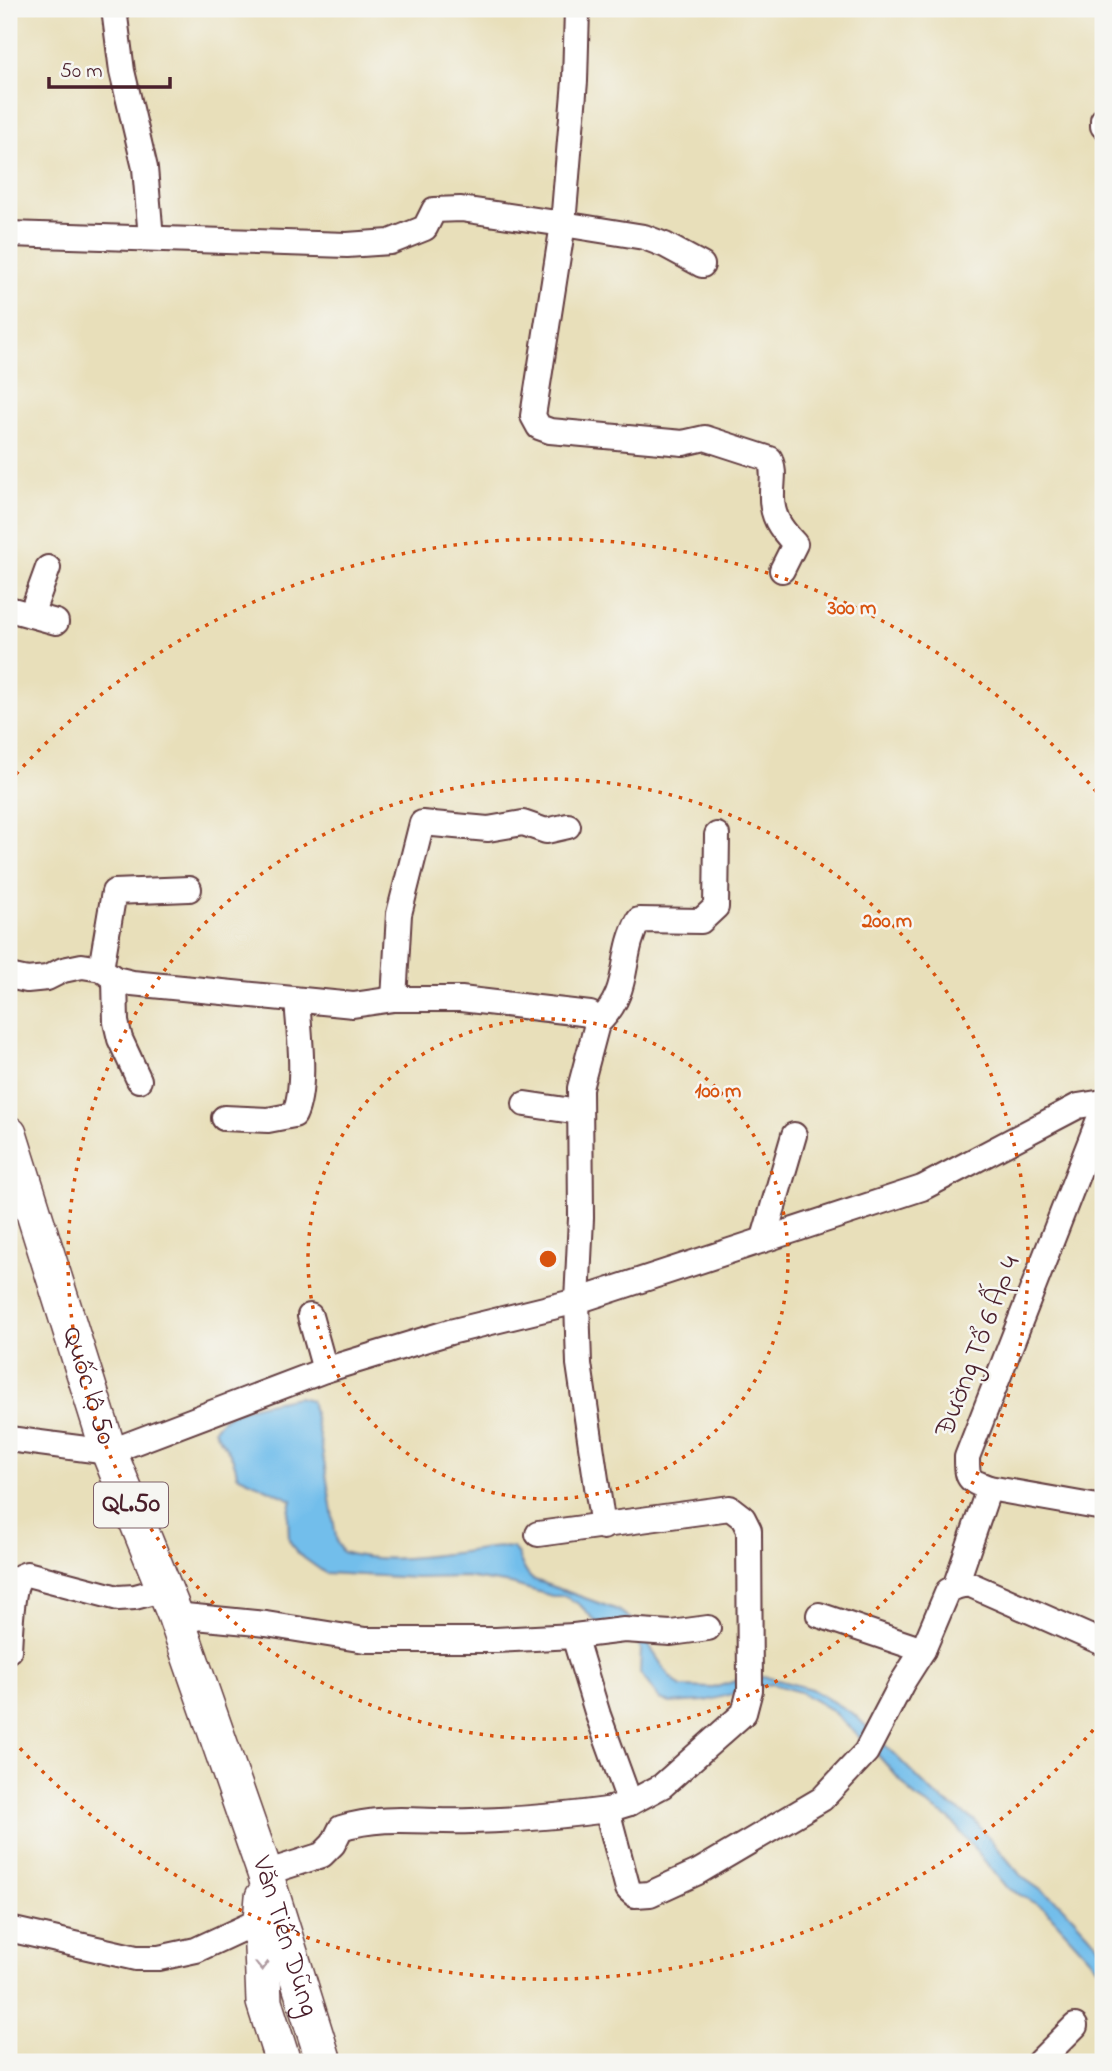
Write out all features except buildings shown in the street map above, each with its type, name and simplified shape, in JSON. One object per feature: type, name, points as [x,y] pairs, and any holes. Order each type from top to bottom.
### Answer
[{"type":"highway","name":"Quốc lộ 50","points":[[9,1134],[109,1452],[170,1602],[265,1873]]},
{"type":"highway","name":"Văn Tiến Dũng","points":[[265,1873],[261,1920],[264,2002],[283,2062]]},
{"type":"highway","name":"Văn Tiến Dũng","points":[[265,1873],[324,2062]]},
{"type":"street","points":[[114,9],[122,71],[145,168],[151,238]]},
{"type":"street","points":[[577,9],[575,81],[562,224],[533,416],[539,427],[550,431],[683,443],[705,438],[770,459],[774,471],[771,494],[774,517],[794,544],[782,570]]},
{"type":"street","points":[[1103,120],[1103,126]]},
{"type":"street","points":[[9,234],[347,245],[390,242],[425,228],[434,210],[461,209],[643,237],[665,245],[702,265]]},
{"type":"street","points":[[48,568],[20,612],[56,622]]},
{"type":"street","points":[[394,999],[399,914],[422,823],[488,829],[523,824],[546,831],[568,826]]},
{"type":"street","points":[[603,1527],[579,1364],[577,1301],[581,1218],[580,1088],[597,1024],[610,1011],[619,995],[626,972],[630,935],[639,920],[701,921],[716,907],[717,835]]},
{"type":"street","points":[[139,1080],[120,1039],[108,974],[114,892],[189,889]]},
{"type":"street","points":[[9,976],[27,980],[47,978],[62,970],[82,966],[132,983],[353,1005],[394,999],[461,999],[590,1014],[597,1024]]},
{"type":"street","points":[[224,1118],[268,1120],[294,1115],[299,1105],[301,1052],[297,1000]]},
{"type":"street","points":[[9,1439],[109,1452],[325,1370],[450,1332],[577,1301],[922,1188],[1078,1106],[1103,1102]]},
{"type":"street","points":[[525,1104],[579,1112]]},
{"type":"street","name":"Đường Tổ 6 Ấp 4","points":[[989,1488],[972,1482],[967,1475],[967,1457],[1103,1109]]},
{"type":"street","points":[[764,1238],[794,1135]]},
{"type":"street","points":[[310,1316],[325,1370]]},
{"type":"street","points":[[955,1587],[989,1488],[1103,1508]]},
{"type":"street","points":[[265,1873],[322,1854],[333,1844],[341,1828],[365,1821],[470,1821],[618,1806],[662,1786],[744,1713],[750,1690],[749,1530],[743,1517],[730,1508],[538,1534]]},
{"type":"street","points":[[9,1650],[15,1590],[18,1578],[27,1574],[118,1598],[135,1597],[170,1602],[266,1624],[365,1640],[496,1640],[624,1630],[671,1633],[708,1628]]},
{"type":"street","points":[[574,1636],[595,1704],[618,1806],[628,1889],[635,1895],[650,1894],[698,1872],[822,1799],[866,1752],[923,1650],[948,1591],[955,1587],[971,1585],[1103,1643]]},
{"type":"street","points":[[819,1615],[923,1650]]},
{"type":"street","points":[[9,1929],[136,1958],[159,1958],[196,1950],[261,1920]]},
{"type":"street","points":[[1039,2062],[1074,2026]]},
{"type":"water","points":[[298,1397],[311,1400],[337,1543],[342,1552],[372,1558],[402,1558],[488,1548],[513,1548],[532,1579],[618,1610],[631,1619],[644,1630],[650,1647],[670,1677],[681,1687],[713,1688],[745,1678],[766,1677],[811,1689],[855,1715],[936,1796],[974,1820],[1022,1877],[1061,1904],[1103,1950],[1103,1973],[1045,1909],[1006,1887],[950,1819],[915,1797],[876,1753],[831,1710],[800,1692],[771,1684],[706,1701],[670,1703],[660,1699],[640,1673],[641,1648],[624,1628],[601,1627],[580,1605],[565,1596],[552,1596],[511,1584],[466,1577],[417,1578],[325,1573],[297,1553],[289,1540],[288,1516],[292,1500],[237,1475],[231,1456],[214,1430],[220,1422],[239,1410]]}]
